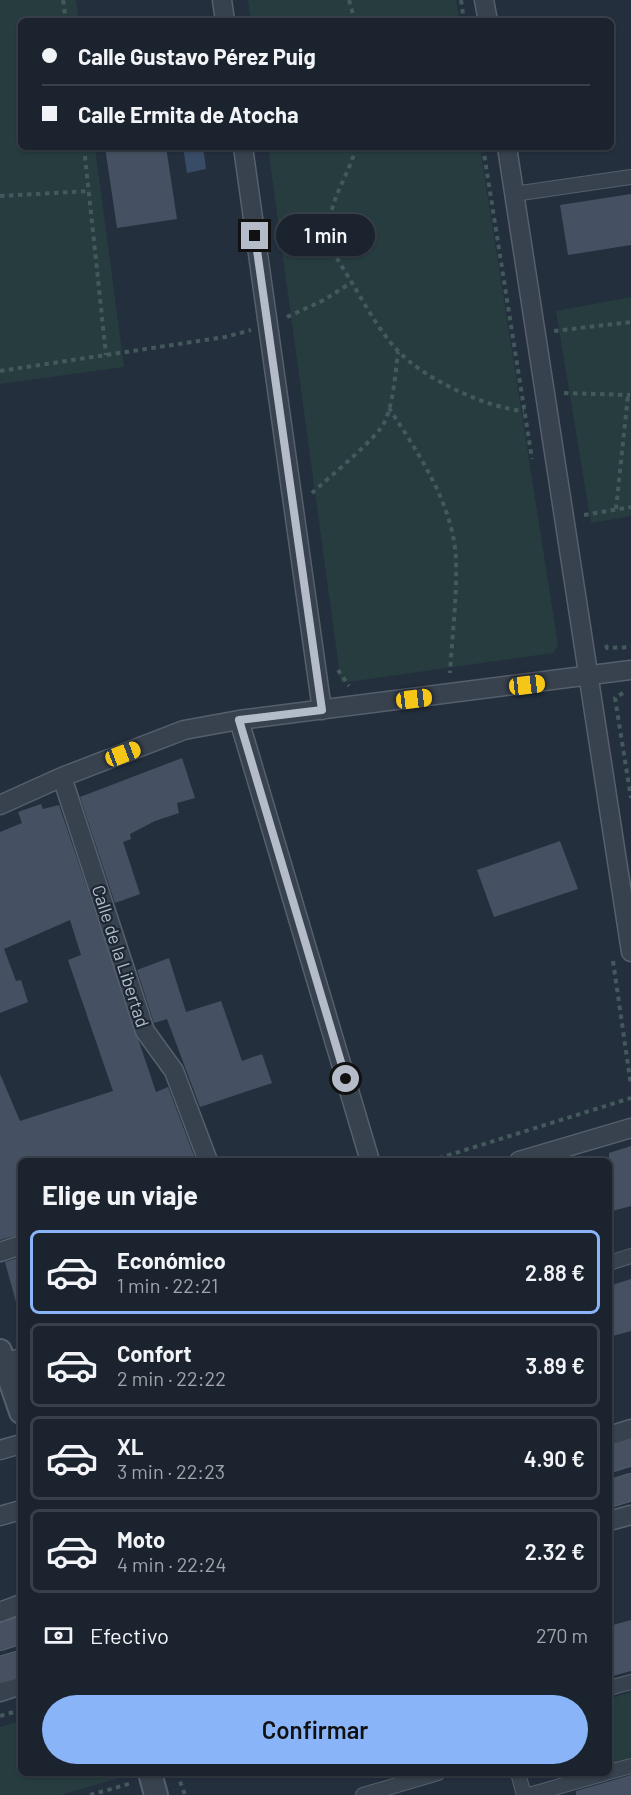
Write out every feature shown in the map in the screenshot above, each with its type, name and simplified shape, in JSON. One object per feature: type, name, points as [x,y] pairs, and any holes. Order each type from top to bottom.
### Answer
[{"type":"main road","points":[[612,1458],[631,1452]]},
{"type":"main road","points":[[612,1493],[631,1487]]},
{"type":"main road","points":[[0,1637],[18,1631]]},
{"type":"main road","points":[[0,1670],[18,1665]]},
{"type":"street","points":[[222,0],[225,18]]},
{"type":"street","points":[[484,0],[487,18]]},
{"type":"street","points":[[243,150],[322,710]]},
{"type":"street","points":[[507,150],[631,952]]},
{"type":"street","points":[[514,194],[631,177]]},
{"type":"street","points":[[0,805],[62,777],[184,730],[239,720],[631,670]]},
{"type":"street","points":[[239,720],[369,1158]]},
{"type":"street","name":"Calle de la Libertad","points":[[62,777],[145,1031],[174,1071],[207,1158]]},
{"type":"street","points":[[529,1158],[631,1128]]},
{"type":"street","points":[[0,1252],[18,1246]]},
{"type":"street","points":[[612,1262],[631,1256]]},
{"type":"street","points":[[6,1359],[18,1401]]},
{"type":"street","points":[[612,1435],[631,1429]]},
{"type":"street","points":[[0,1450],[18,1445]]},
{"type":"street","points":[[0,1516],[18,1511]]},
{"type":"street","points":[[612,1520],[631,1515]]},
{"type":"street","points":[[0,1612],[18,1605]]},
{"type":"street","points":[[612,1687],[631,1682]]},
{"type":"street","points":[[0,1692],[18,1687]]},
{"type":"street","points":[[612,1772],[631,1766]]},
{"type":"street","points":[[363,1795],[428,1776]]},
{"type":"street","points":[[519,1776],[524,1795]]},
{"type":"street","points":[[529,1795],[597,1776]]},
{"type":"street","points":[[141,1778],[156,1795]]},
{"type":"path","points":[[63,0],[66,18]]},
{"type":"path","points":[[349,0],[354,18]]},
{"type":"path","points":[[461,0],[464,18]]},
{"type":"path","points":[[84,150],[106,355]]},
{"type":"path","points":[[355,150],[352,164],[332,208],[329,235],[338,258],[352,282],[398,351],[431,377],[506,409],[524,411]]},
{"type":"path","points":[[483,150],[534,468]]},
{"type":"path","points":[[0,196],[90,191]]},
{"type":"path","points":[[0,371],[225,337],[287,317],[324,300],[352,282]]},
{"type":"path","points":[[285,305],[289,329]]},
{"type":"path","points":[[553,331],[631,322]]},
{"type":"path","points":[[312,493],[385,423],[398,351]]},
{"type":"path","points":[[564,393],[630,395],[616,509]]},
{"type":"path","points":[[389,408],[418,452],[446,512],[456,561],[450,673]]},
{"type":"path","points":[[311,481],[314,504]]},
{"type":"path","points":[[584,515],[631,507]]},
{"type":"path","points":[[336,658],[339,674],[349,687],[353,686]]},
{"type":"path","points":[[439,675],[461,672]]},
{"type":"path","points":[[628,689],[615,698],[631,798]]},
{"type":"path","points":[[611,951],[631,1086]]},
{"type":"path","points":[[440,1158],[631,1098]]},
{"type":"path","points":[[0,1716],[18,1711]]},
{"type":"path","points":[[178,1776],[185,1795]]},
{"type":"path","points":[[90,1795],[141,1778]]},
{"type":"green space","points":[[0,0],[76,0],[79,18],[18,18],[18,150],[95,150],[124,367],[0,384]]},
{"type":"green space","points":[[248,0],[456,0],[459,18],[251,18]]},
{"type":"green space","points":[[268,150],[480,150],[558,645],[553,653],[341,683]]},
{"type":"green space","points":[[631,297],[631,516],[591,523],[556,311]]},
{"type":"green space","points":[[631,1692],[631,1757],[612,1763],[612,1698]]},
{"type":"green space","points":[[18,1722],[18,1776],[122,1777],[61,1795],[0,1795],[0,1727]]},
{"type":"water","points":[[183,150],[203,150],[206,169],[187,173]]},
{"type":"building","points":[[105,150],[166,150],[177,219],[117,228]]},
{"type":"building","points":[[631,194],[631,245],[568,255],[560,205]]},
{"type":"building","points":[[182,758],[195,798],[177,803],[179,813],[155,821],[130,834],[131,839],[123,842],[140,894],[115,903],[80,797]]},
{"type":"building","points":[[41,804],[43,809],[59,805],[156,1092],[168,1087],[195,1158],[18,1158],[18,1235],[0,1240],[0,1074],[20,1121],[113,1091],[68,960],[81,955],[70,920],[4,949],[16,981],[21,980],[28,1002],[0,1013],[0,832],[22,823],[18,812]]},
{"type":"building","points":[[560,841],[578,889],[494,917],[477,870]]},
{"type":"building","points":[[169,958],[186,1012],[221,1001],[242,1061],[262,1054],[272,1083],[200,1107],[167,1019],[154,1023],[137,970]]},
{"type":"building","points":[[631,1146],[631,1206],[612,1211],[612,1158],[609,1158],[609,1153]]},
{"type":"building","points":[[18,1258],[18,1302],[16,1302],[5,1262]]},
{"type":"building","points":[[631,1279],[631,1331],[612,1336],[612,1285]]},
{"type":"building","points":[[631,1620],[631,1671],[612,1676],[612,1625]]},
{"type":"building","points":[[631,1775],[631,1795],[576,1795],[576,1791]]},
{"type":"route","points":[[255,236],[322,710],[239,720],[346,1079]]}]
